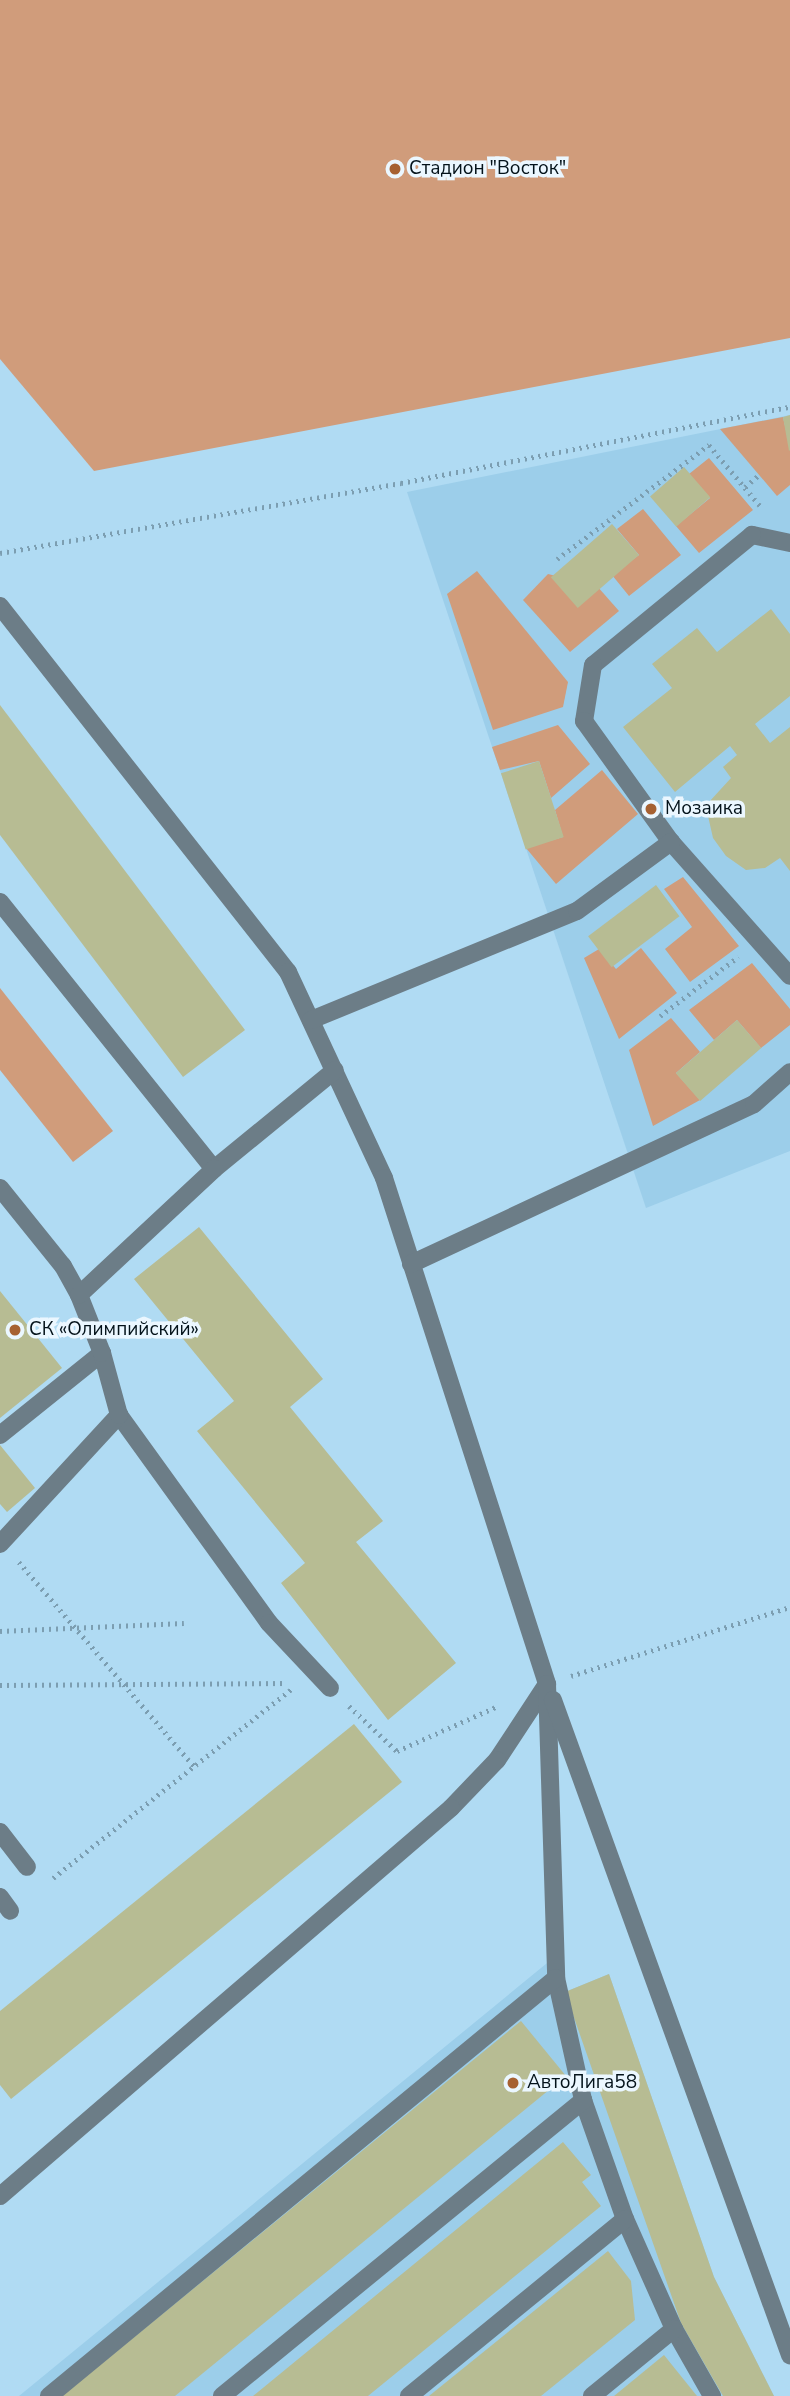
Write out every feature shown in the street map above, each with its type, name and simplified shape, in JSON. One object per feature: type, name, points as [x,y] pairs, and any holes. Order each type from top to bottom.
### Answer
[{"type":"street","points":[[790,543],[752,534],[593,665],[584,721],[671,842],[790,976]]},
{"type":"street","points":[[0,606],[288,972],[384,1178],[547,1684],[790,2355]]},
{"type":"street","points":[[311,1020],[578,911],[671,842]]},
{"type":"street","points":[[0,902],[214,1169]]},
{"type":"street","points":[[79,1295],[214,1169],[335,1070]]},
{"type":"street","points":[[411,1264],[754,1104],[790,1072]]},
{"type":"street","points":[[0,1188],[63,1266],[79,1295],[102,1353],[119,1415],[269,1623],[330,1688]]},
{"type":"street","points":[[0,1435],[102,1353]]},
{"type":"street","points":[[1,1543],[119,1415]]},
{"type":"street","points":[[547,1684],[556,1979],[583,2100],[625,2219],[674,2329],[712,2396]]},
{"type":"street","points":[[0,2196],[451,1808],[497,1760],[547,1684]]},
{"type":"street","points":[[0,1832],[27,1867]]},
{"type":"street","points":[[49,2396],[556,1979]]},
{"type":"street","points":[[222,2396],[583,2100]]},
{"type":"street","points":[[408,2396],[625,2219]]},
{"type":"street","points":[[592,2396],[674,2329]]},
{"type":"path","points":[[0,553],[401,483],[790,407]]},
{"type":"path","points":[[557,559],[709,445],[767,514]]},
{"type":"path","points":[[745,487],[759,475]]},
{"type":"path","points":[[660,1016],[759,941]]},
{"type":"path","points":[[1,1543],[194,1766]]},
{"type":"path","points":[[330,1688],[397,1752],[547,1684],[790,1606]]},
{"type":"path","points":[[0,1631],[184,1623]]},
{"type":"path","points":[[0,1685],[300,1682],[194,1766],[5,1904]]},
{"type":"shaded area","name":"Стадион \"Восток\"","points":[[0,0],[790,0],[790,338],[94,471],[0,359]]},
{"type":"shaded area","name":"Мозаика","points":[[790,415],[790,1151],[646,1208],[407,492]]},
{"type":"shaded area","points":[[783,417],[790,448],[790,485],[777,496],[720,429]]},
{"type":"shaded area","points":[[709,458],[753,510],[699,553],[676,526],[710,498],[689,474]]},
{"type":"shaded area","points":[[643,509],[681,555],[629,596],[612,575],[639,555],[617,529]]},
{"type":"shaded area","points":[[477,571],[568,682],[563,707],[493,730],[447,594]]},
{"type":"shaded area","points":[[548,574],[597,586],[619,611],[570,652],[523,600]]},
{"type":"shaded area","points":[[558,725],[590,764],[551,798],[539,761],[500,770],[492,747]]},
{"type":"shaded area","points":[[602,770],[638,814],[556,884],[526,848],[563,837],[555,810]]},
{"type":"shaded area","points":[[683,877],[739,946],[690,982],[665,949],[692,927],[664,889]]},
{"type":"shaded area","points":[[641,948],[677,993],[619,1039],[584,958],[599,949],[616,969]]},
{"type":"shaded area","points":[[752,963],[790,1009],[790,1025],[761,1048],[737,1020],[714,1040],[689,1010]]},
{"type":"shaded area","points":[[0,988],[113,1131],[73,1162],[0,1070]]},
{"type":"shaded area","points":[[671,1018],[700,1052],[676,1073],[700,1100],[653,1126],[629,1050]]},
{"type":"shaded area","points":[[552,1959],[565,1992],[609,1974],[714,2277],[774,2396],[19,2396]]},
{"type":"building","points":[[790,415],[790,450],[789,451],[783,417]]},
{"type":"building","points":[[684,467],[710,497],[676,527],[650,497]]},
{"type":"building","points":[[612,524],[639,555],[578,608],[551,577]]},
{"type":"building","points":[[771,609],[790,634],[790,696],[755,724],[770,743],[790,727],[790,871],[780,858],[765,868],[746,870],[726,856],[713,838],[708,816],[709,802],[731,778],[723,767],[737,755],[730,746],[675,792],[623,727],[672,688],[652,664],[697,628],[717,652]]},
{"type":"building","points":[[0,705],[245,1030],[183,1077],[0,835]]},
{"type":"building","points":[[539,761],[564,837],[526,849],[501,773]]},
{"type":"building","points":[[656,885],[679,916],[612,967],[588,936]]},
{"type":"building","points":[[737,1020],[761,1048],[700,1101],[676,1073]]},
{"type":"building","points":[[199,1227],[323,1379],[290,1407],[383,1521],[356,1542],[456,1663],[388,1720],[281,1583],[305,1563],[197,1431],[234,1401],[134,1279]]},
{"type":"building","name":"СК «Олимпийский»","points":[[0,1291],[62,1368],[0,1418]]},
{"type":"building","points":[[0,1445],[35,1488],[7,1512],[0,1504]]},
{"type":"building","points":[[354,1724],[402,1782],[11,2099],[0,2085],[0,2011]]},
{"type":"building","points":[[609,1974],[714,2277],[774,2396],[723,2396],[681,2323],[565,1992]]},
{"type":"building","points":[[521,2021],[566,2076],[175,2396],[62,2396]]},
{"type":"building","points":[[563,2142],[591,2175],[582,2182],[601,2206],[368,2396],[253,2396]]},
{"type":"building","points":[[608,2251],[631,2281],[635,2320],[541,2396],[429,2396]]},
{"type":"building","points":[[664,2355],[697,2396],[614,2396]]},
{"type":"place","name":"Стадион \"Восток\"","points":[[395,169]]},
{"type":"place","name":"Мозаика","points":[[651,809]]},
{"type":"place","name":"СК «Олимпийский»","points":[[15,1330]]},
{"type":"place","name":"АвтоЛига58","points":[[513,2083]]}]
